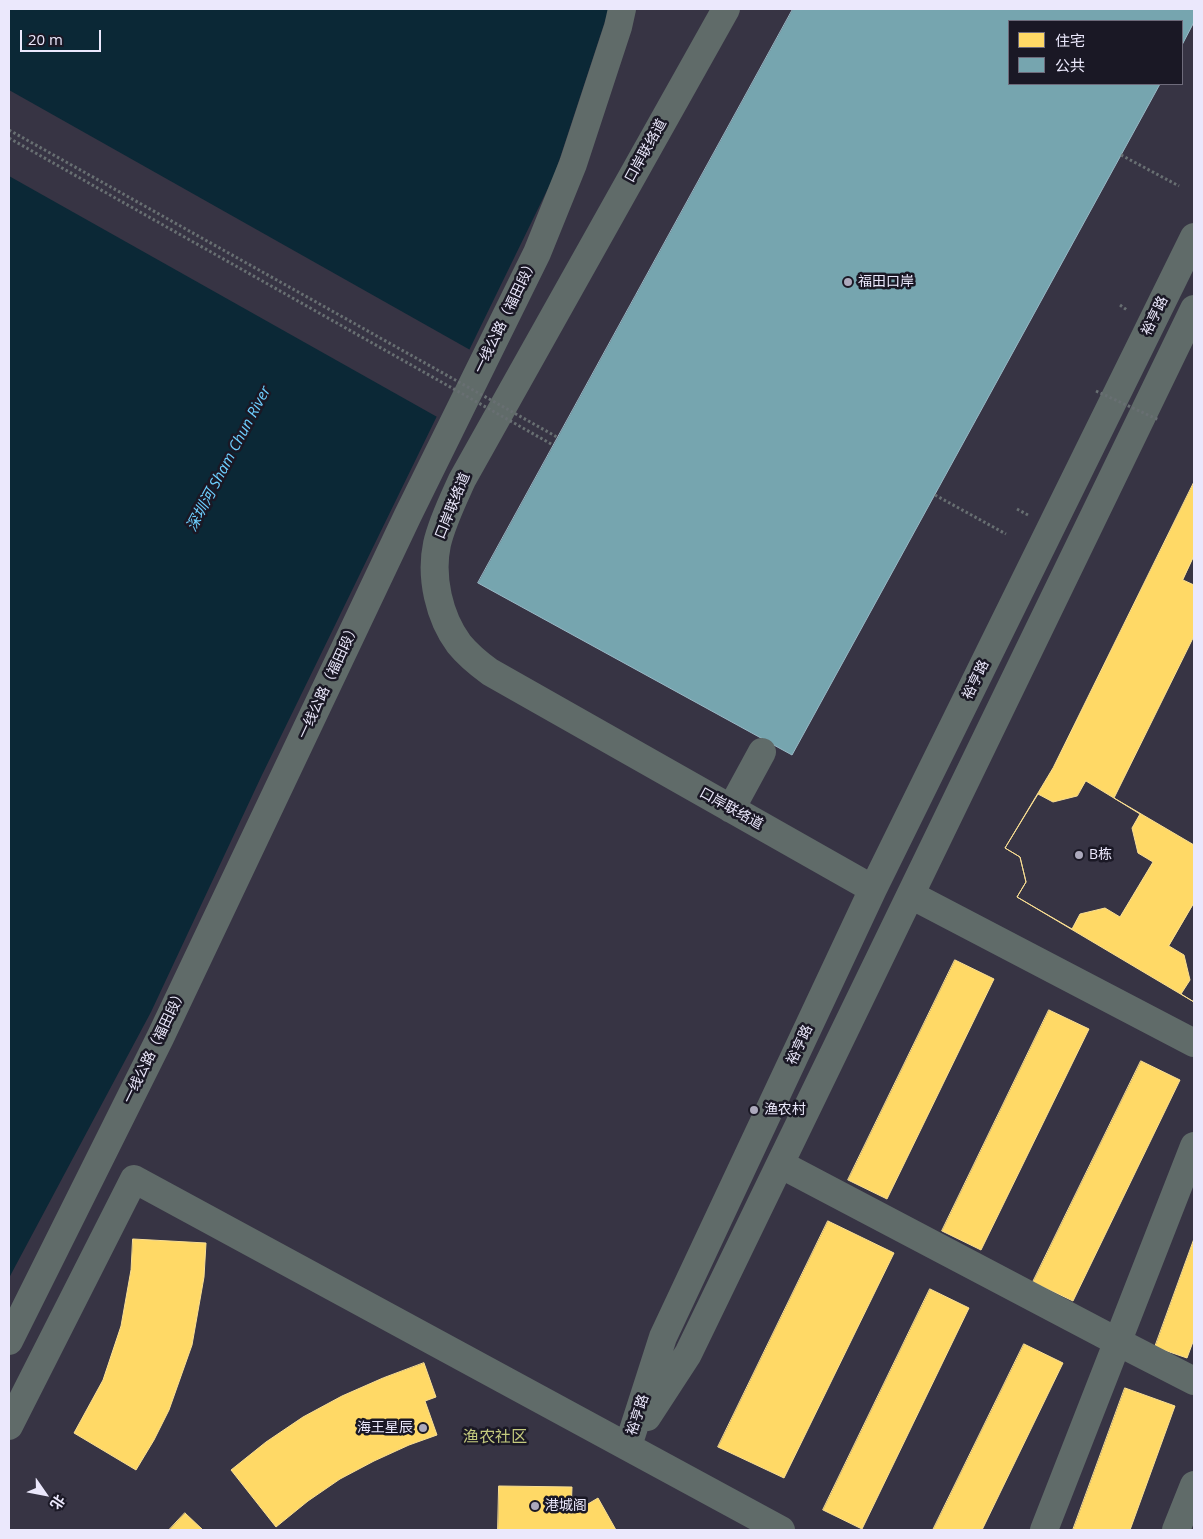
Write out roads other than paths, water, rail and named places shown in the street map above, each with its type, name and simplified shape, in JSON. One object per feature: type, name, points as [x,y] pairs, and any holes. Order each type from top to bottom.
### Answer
[{"type":"street","name":"一线公路（福田段）","points":[[9,1341],[160,1038],[408,515],[537,253],[572,164],[618,27],[622,9]]},
{"type":"street","name":"口岸联络道","points":[[726,9],[462,480],[443,525],[437,545],[436,587],[449,628],[460,645],[490,672],[873,889]]},
{"type":"street","name":"裕亨路","points":[[628,1446],[663,1337],[873,889],[1194,237]]},
{"type":"street","name":"裕亨路","points":[[628,1446],[688,1354],[1194,309]]},
{"type":"street","points":[[731,809],[762,752]]},
{"type":"street","points":[[911,895],[1194,1043]]},
{"type":"street","points":[[1044,1530],[1194,1146]]},
{"type":"street","points":[[780,1164],[1194,1381]]},
{"type":"street","points":[[9,1426],[134,1179],[781,1530]]},
{"type":"street","points":[[1176,1530],[1194,1484]]},
{"type":"water","name":"深圳河 Sham Chun River","points":[[9,9],[609,9],[554,176],[261,777],[151,1012],[9,1278]]},
{"type":"place","name":"福田口岸","points":[[848,282]]},
{"type":"place","name":"B栋","points":[[1079,855]]},
{"type":"place","name":"渔农村","points":[[754,1110]]},
{"type":"place","name":"海王星辰","points":[[423,1428]]},
{"type":"place","name":"港城阁","points":[[535,1506]]},
{"type":"district","name":"渔农社区","points":[[495,1437]]}]
